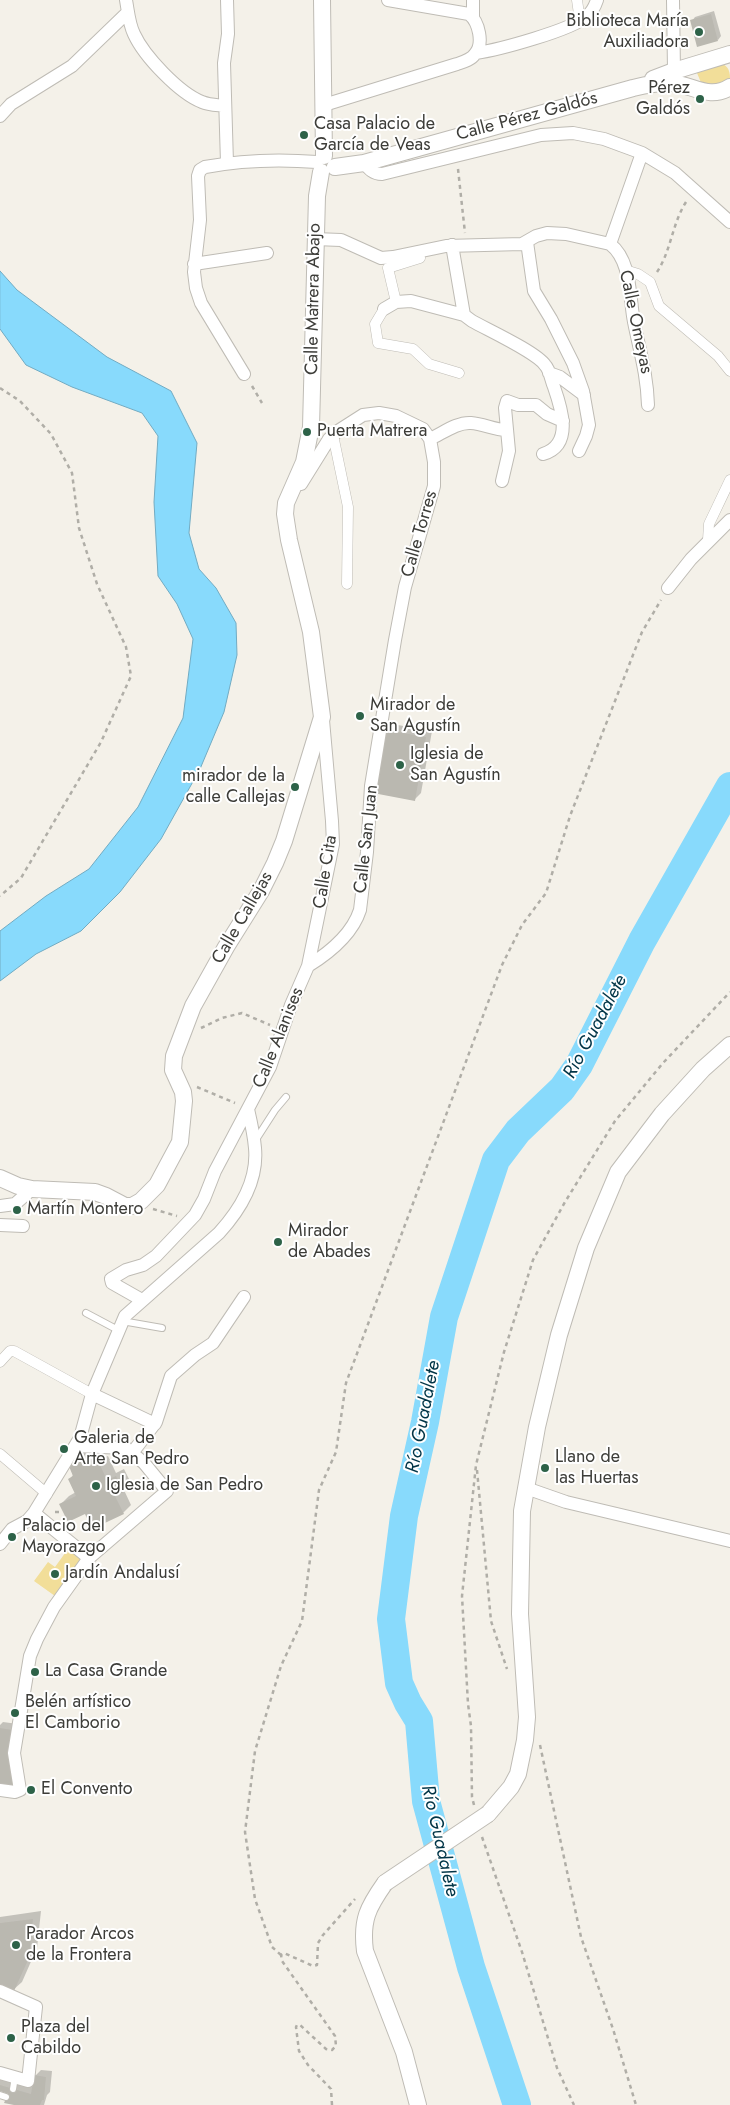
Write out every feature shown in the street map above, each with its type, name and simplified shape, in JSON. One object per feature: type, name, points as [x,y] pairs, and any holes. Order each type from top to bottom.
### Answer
[{"type":"street","points":[[227,0],[228,34],[224,62],[227,163]]},
{"type":"street","name":"Calle Matrera Abajo","points":[[291,491],[304,462],[311,427],[317,196],[324,164],[322,0]]},
{"type":"street","points":[[388,0],[463,12],[473,17]]},
{"type":"street","points":[[324,105],[472,58],[480,41],[473,17],[473,0]]},
{"type":"street","points":[[578,0],[580,21]]},
{"type":"street","points":[[476,53],[496,50],[580,21],[590,13],[597,0]]},
{"type":"street","points":[[673,0],[682,68],[688,73],[695,89]]},
{"type":"street","points":[[127,6],[133,33],[153,63],[170,79],[201,102],[225,106]]},
{"type":"street","points":[[0,116],[11,104],[72,66],[127,6]]},
{"type":"street","name":"Calle Pérez Galdós","points":[[324,164],[364,163],[633,88],[682,68],[730,55]]},
{"type":"street","name":"Calle Pérez Galdós","points":[[633,88],[672,83],[713,93],[730,101]]},
{"type":"street","points":[[713,93],[730,87]]},
{"type":"street","name":"Calle Pérez Galdós","points":[[364,163],[371,171],[376,174],[382,174],[549,134],[574,133],[600,138],[642,153],[674,173],[730,222]]},
{"type":"street","points":[[316,238],[341,240],[381,258],[452,245],[511,245],[527,242],[541,234],[555,233],[610,244],[642,153]]},
{"type":"street","points":[[244,374],[201,303],[194,278],[200,220],[198,176],[200,170],[205,167],[227,163],[268,159],[324,164]]},
{"type":"street","points":[[527,242],[534,291],[551,319],[573,363],[584,395],[589,425],[579,451]]},
{"type":"street","name":"Calle Omeyas","points":[[610,244],[619,254],[626,270],[633,320],[647,377],[648,405]]},
{"type":"street","points":[[452,245],[464,315]]},
{"type":"street","points":[[396,302],[388,268],[420,258],[418,252]]},
{"type":"street","points":[[194,264],[267,253]]},
{"type":"street","points":[[626,270],[638,274],[650,282],[659,306],[718,356],[730,371]]},
{"type":"street","points":[[458,373],[428,364],[413,349],[378,343],[375,324],[384,309],[396,302],[418,302],[440,310],[464,315],[528,352],[545,365],[562,411],[563,421],[558,443],[551,451],[543,454]]},
{"type":"street","points":[[549,373],[560,377],[584,395]]},
{"type":"street","points":[[502,481],[509,451],[505,408],[507,401],[509,400],[518,405],[536,405],[547,414],[563,421]]},
{"type":"street","points":[[291,491],[300,486],[321,450],[333,435],[363,415],[379,413],[404,420],[423,429],[430,439],[464,423],[506,430]]},
{"type":"street","points":[[333,435],[348,507],[346,584]]},
{"type":"street","name":"Calle Torres","points":[[386,690],[405,587],[434,486],[434,462],[430,439]]},
{"type":"street","points":[[708,540],[709,524],[730,480]]},
{"type":"street","name":"Calle Callejas","points":[[135,1205],[157,1185],[178,1149],[182,1133],[184,1107],[183,1092],[173,1066],[174,1056],[185,1024],[200,992],[258,897],[275,863],[287,833],[322,717],[307,613],[287,527],[286,504],[291,491]]},
{"type":"street","points":[[668,588],[708,540],[730,520]]},
{"type":"street","name":"Calle San Juan","points":[[308,966],[328,954],[339,943],[360,910],[372,786],[386,690]]},
{"type":"street","name":"Calle Cita","points":[[308,966],[333,844],[322,717]]},
{"type":"street","name":"Calle Alanises","points":[[142,1300],[112,1283],[112,1279],[126,1270],[143,1265],[156,1256],[192,1220],[270,1067],[291,1005],[308,966]]},
{"type":"street","points":[[418,2105],[404,2052],[365,1951],[366,1912],[385,1883],[488,1814],[511,1787],[518,1774],[525,1740],[527,1717],[520,1614],[522,1511],[537,1427],[559,1335],[586,1248],[618,1172],[662,1114],[703,1069],[730,1045]]},
{"type":"street","points":[[0,1544],[9,1532],[34,1513],[76,1446],[92,1394],[120,1325],[142,1300],[188,1262],[232,1219],[242,1202],[251,1180],[255,1161],[255,1142],[248,1109]]},
{"type":"street","points":[[0,1178],[18,1186],[32,1189],[95,1192],[125,1206],[135,1205]]},
{"type":"street","points":[[0,1206],[15,1204],[32,1189]]},
{"type":"street","points":[[0,1224],[23,1226]]},
{"type":"street","points":[[132,1453],[155,1424],[171,1376],[195,1355],[213,1343],[244,1296]]},
{"type":"street","points":[[0,1362],[10,1351],[14,1351],[92,1394],[155,1424]]},
{"type":"street","points":[[0,1790],[15,1792],[20,1790],[14,1753],[30,1656],[54,1607],[89,1558],[167,1491],[144,1463],[129,1449],[119,1446],[76,1446]]},
{"type":"street","points":[[0,1454],[47,1494]]},
{"type":"street","points":[[526,1488],[566,1502],[730,1540]]},
{"type":"street","points":[[34,1513],[89,1558]]},
{"type":"street","points":[[0,1991],[36,2007],[28,2081],[14,2083],[0,2073]]},
{"type":"lane","points":[[255,1142],[274,1110],[286,1097]]},
{"type":"lane","points":[[86,1313],[120,1325],[162,1328]]},
{"type":"path","points":[[457,155],[467,245]]},
{"type":"path","points":[[650,282],[665,260],[677,218],[694,190]]},
{"type":"path","points":[[244,374],[262,403]]},
{"type":"path","points":[[0,388],[20,401],[51,434],[72,473],[79,528],[97,584],[126,647],[131,676],[101,742],[21,878],[0,896]]},
{"type":"path","points":[[332,2105],[330,2089],[308,2065],[299,2051],[296,2027],[300,2025],[326,2049],[332,2050],[336,2046],[335,2036],[282,1961],[280,1955],[272,1947],[255,1899],[245,1832],[255,1751],[281,1666],[302,1621],[319,1490],[336,1452],[346,1383],[502,965],[522,925],[546,893],[570,816],[642,632],[668,588]]},
{"type":"path","points":[[185,1024],[195,1028],[203,1028],[222,1018],[242,1013],[283,1030]]},
{"type":"path","points":[[183,1092],[196,1086],[248,1109]]},
{"type":"path","points":[[135,1205],[192,1220]]},
{"type":"path","points":[[476,1464],[491,1621],[510,1677]]},
{"type":"path","points":[[540,1740],[581,1937],[613,2028],[636,2105]]},
{"type":"path","points":[[280,1955],[284,1952],[314,1966],[317,1965],[318,1944],[359,1895]]},
{"type":"shaded area","points":[[718,62],[724,64],[727,68],[730,78],[724,83],[702,85],[697,73],[699,67]]},
{"type":"shaded area","name":"Jardín Andalusí","points":[[68,1549],[82,1558],[55,1596],[34,1581],[48,1562],[55,1567]]},
{"type":"water","points":[[0,271],[17,290],[107,357],[171,391],[197,443],[189,533],[199,569],[216,588],[236,623],[237,655],[224,712],[200,769],[161,839],[120,892],[81,931],[36,954],[0,981],[0,931],[46,896],[89,869],[138,807],[183,718],[193,639],[177,604],[158,576],[154,502],[158,436],[142,413],[72,387],[26,365],[0,329]]},
{"type":"building","points":[[711,14],[718,41],[697,47],[690,20]]},
{"type":"building","name":"Iglesia de San Agustín","points":[[385,730],[426,737],[415,801],[373,793]]},
{"type":"building","name":"Iglesia de San Pedro","points":[[78,1452],[88,1455],[94,1466],[99,1463],[107,1480],[116,1476],[124,1492],[115,1496],[124,1514],[92,1529],[85,1514],[68,1522],[59,1504],[76,1496],[68,1479],[73,1476],[68,1464]]},
{"type":"building","points":[[0,1728],[13,1730],[16,1788],[0,1785]]},
{"type":"building","name":"Parador Arcos de la Frontera","points":[[33,1919],[29,1958],[14,1991],[0,1985],[0,1923]]},
{"type":"building","points":[[34,2075],[46,2077],[44,2100],[42,2100],[40,2105],[4,2103],[8,2094],[0,2091],[0,2085],[31,2094]]},
{"type":"waterway","name":"Río Guadalete","points":[[517,2105],[471,1967],[426,1801],[419,1721],[399,1683],[391,1619],[404,1516],[425,1422],[444,1317],[496,1160],[518,1131],[562,1089],[579,1065],[642,941],[730,786]]},
{"type":"place","name":"Biblioteca María Auxiliadora","points":[[699,32]]},
{"type":"place","name":"Pérez Galdós","points":[[700,99]]},
{"type":"place","name":"Casa Palacio de García de Veas","points":[[304,135]]},
{"type":"place","name":"Puerta Matrera","points":[[307,432]]},
{"type":"place","name":"Mirador de San Agustín","points":[[360,716]]},
{"type":"place","name":"Iglesia de San Agustín","points":[[400,765]]},
{"type":"place","name":"mirador de la calle Callejas","points":[[295,787]]},
{"type":"place","name":"Martín Montero","points":[[17,1210]]},
{"type":"place","name":"Mirador de Abades","points":[[278,1242]]},
{"type":"place","name":"Galeria de Arte San Pedro","points":[[64,1449]]},
{"type":"place","name":"Llano de las Huertas","points":[[545,1468]]},
{"type":"place","name":"Iglesia de San Pedro","points":[[96,1486]]},
{"type":"place","name":"Palacio del Mayorazgo","points":[[12,1537]]},
{"type":"place","name":"Jardín Andalusí","points":[[55,1574]]},
{"type":"place","name":"La Casa Grande","points":[[35,1672]]},
{"type":"place","name":"Belén artístico El Camborio","points":[[15,1713]]},
{"type":"place","name":"El Convento","points":[[31,1790]]},
{"type":"place","name":"Parador Arcos de la Frontera","points":[[16,1945]]},
{"type":"place","name":"Plaza del Cabildo","points":[[11,2038]]}]
